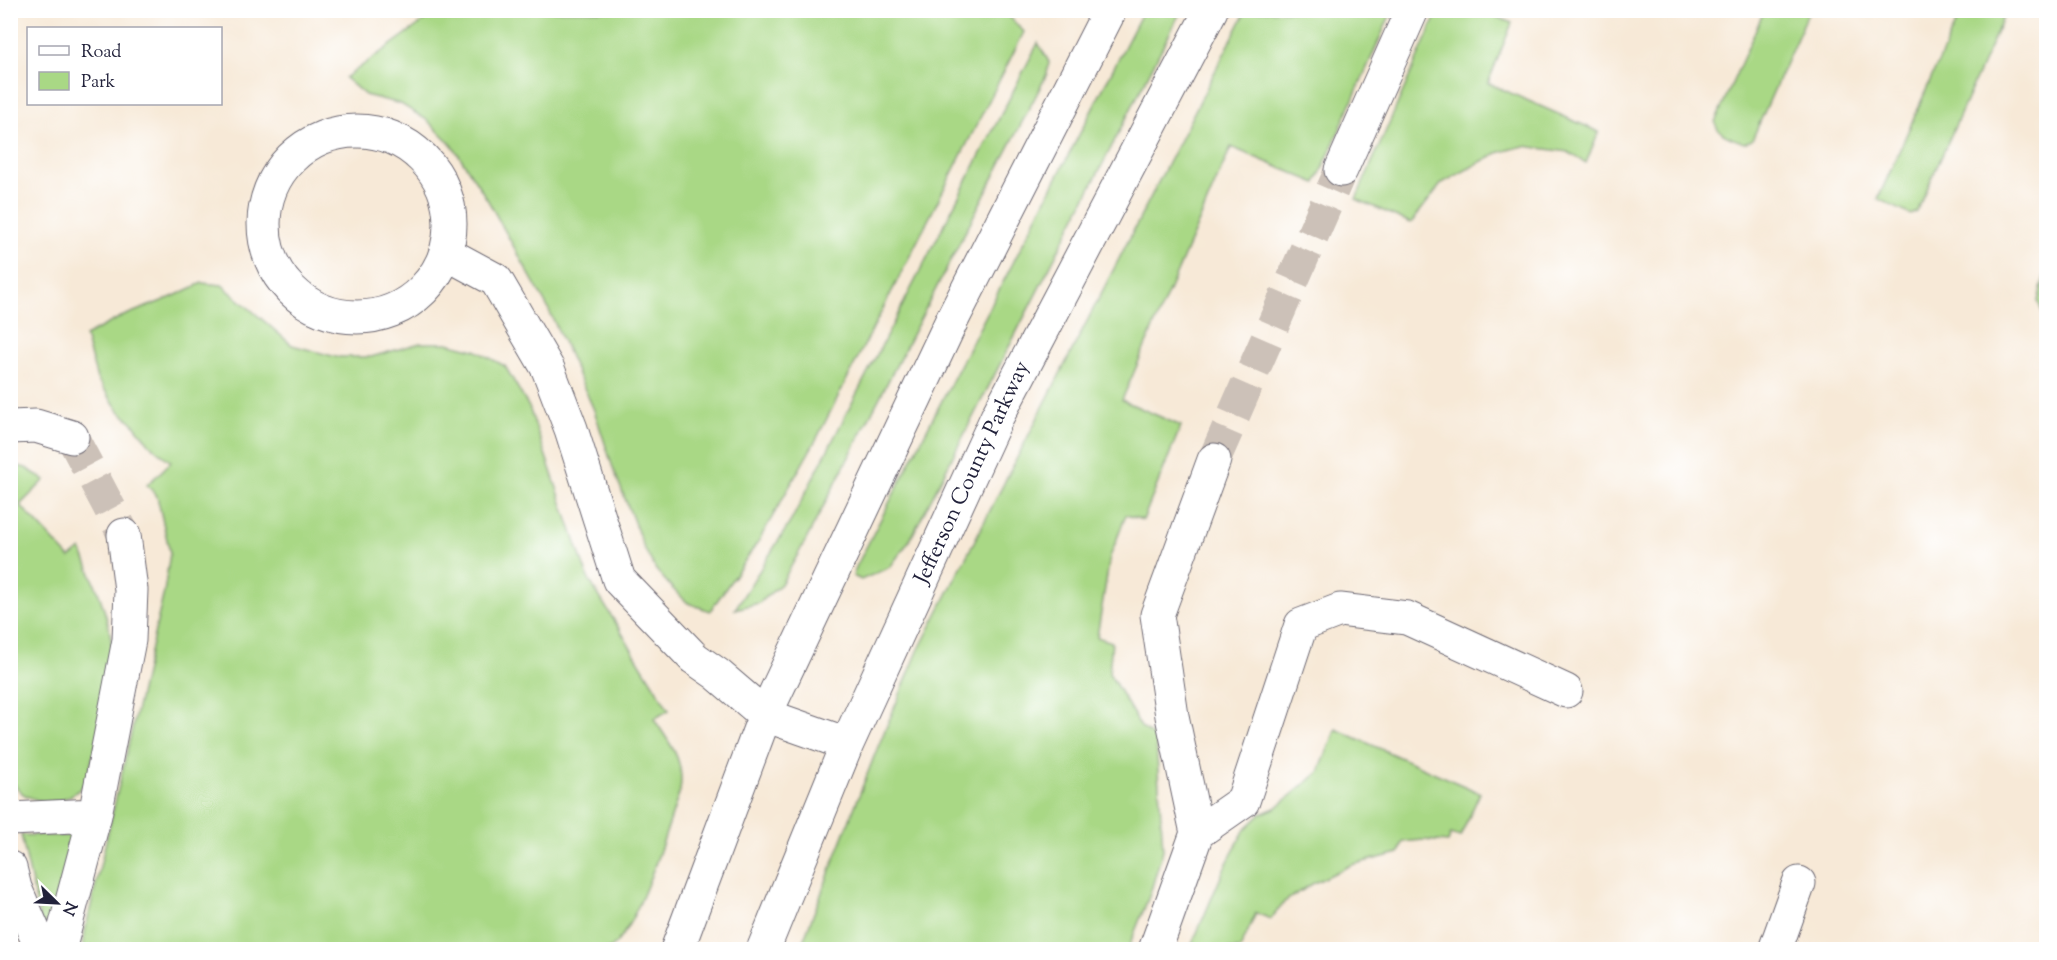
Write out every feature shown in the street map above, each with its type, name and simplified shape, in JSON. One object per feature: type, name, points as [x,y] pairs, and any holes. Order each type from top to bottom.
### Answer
[{"type":"street","points":[[677,950],[765,715],[953,318],[1110,10]]},
{"type":"street","name":"Jefferson County Parkway","points":[[763,950],[847,744],[997,417],[1211,10]]},
{"type":"street","points":[[1341,170],[1412,10]]},
{"type":"street","points":[[350,130],[381,133],[408,145],[431,166],[446,193],[451,223],[446,253],[432,280],[409,302],[381,315],[350,317],[320,310],[294,293],[275,269],[266,240],[265,208],[276,179],[294,155],[320,138],[350,130]]},
{"type":"street","points":[[446,253],[496,280],[548,369],[571,429],[619,580],[694,658],[717,674],[765,715],[847,744]]},
{"type":"street","points":[[10,427],[36,426],[72,437]]},
{"type":"street","points":[[1155,950],[1197,832],[1172,716],[1157,615],[1214,460]]},
{"type":"street","points":[[59,950],[95,815],[129,640],[131,590],[124,535]]},
{"type":"street","points":[[1197,832],[1243,801],[1301,625],[1311,621],[1340,610],[1407,618],[1566,691]]},
{"type":"street","points":[[10,819],[95,815]]},
{"type":"street","points":[[10,868],[15,888],[42,950]]},
{"type":"street","points":[[1775,950],[1799,883]]},
{"type":"green space","points":[[438,11],[1004,11],[1024,32],[817,438],[758,542],[710,611],[688,603],[656,570],[644,548],[612,465],[594,410],[547,306],[487,199],[453,146],[427,120],[401,104],[365,95],[345,78]]},
{"type":"green space","points":[[1143,11],[1181,11],[910,540],[890,567],[861,580],[853,576],[856,567]]},
{"type":"green space","points":[[1246,11],[1392,11],[1316,183],[1231,147],[1122,400],[1181,426],[1143,520],[1126,515],[1110,557],[1097,637],[1112,642],[1109,673],[1141,727],[1156,739],[1163,850],[1150,894],[1128,949],[800,949],[875,754],[918,651]]},
{"type":"green space","points":[[1438,11],[1481,11],[1512,23],[1488,83],[1599,132],[1586,163],[1568,152],[1524,146],[1497,153],[1442,183],[1411,223],[1356,199]]},
{"type":"green space","points":[[1764,11],[1809,11],[1752,140],[1744,143],[1722,133],[1715,122]]},
{"type":"green space","points":[[1961,11],[2006,11],[1917,212],[1911,215],[1878,199]]},
{"type":"green space","points":[[1038,43],[1049,62],[1047,74],[806,540],[781,584],[759,603],[735,609],[791,521]]},
{"type":"green space","points":[[2046,270],[2046,323],[2038,301]]},
{"type":"green space","points":[[202,283],[222,285],[292,345],[336,357],[371,357],[420,343],[447,343],[475,350],[505,366],[529,407],[588,578],[669,710],[654,719],[671,744],[680,770],[680,791],[651,876],[631,920],[621,937],[610,949],[83,949],[85,931],[164,592],[170,553],[157,496],[147,485],[171,462],[150,445],[132,422],[119,411],[97,379],[85,336],[121,317]]},
{"type":"green space","points":[[11,464],[26,468],[45,480],[20,505],[70,558],[81,549],[103,605],[112,648],[113,663],[109,687],[87,777],[76,792],[65,798],[48,802],[28,796],[17,788],[11,779]]},
{"type":"green space","points":[[1336,729],[1480,793],[1460,837],[1451,834],[1448,842],[1423,840],[1403,842],[1399,853],[1351,865],[1312,884],[1284,902],[1271,919],[1256,913],[1240,949],[1190,949],[1225,867],[1245,829],[1261,814],[1277,807],[1319,772]]},
{"type":"green space","points":[[21,835],[76,836],[45,942]]},
{"type":"tunnel","points":[[1214,460],[1341,170]]},
{"type":"tunnel","points":[[72,437],[124,535]]}]
